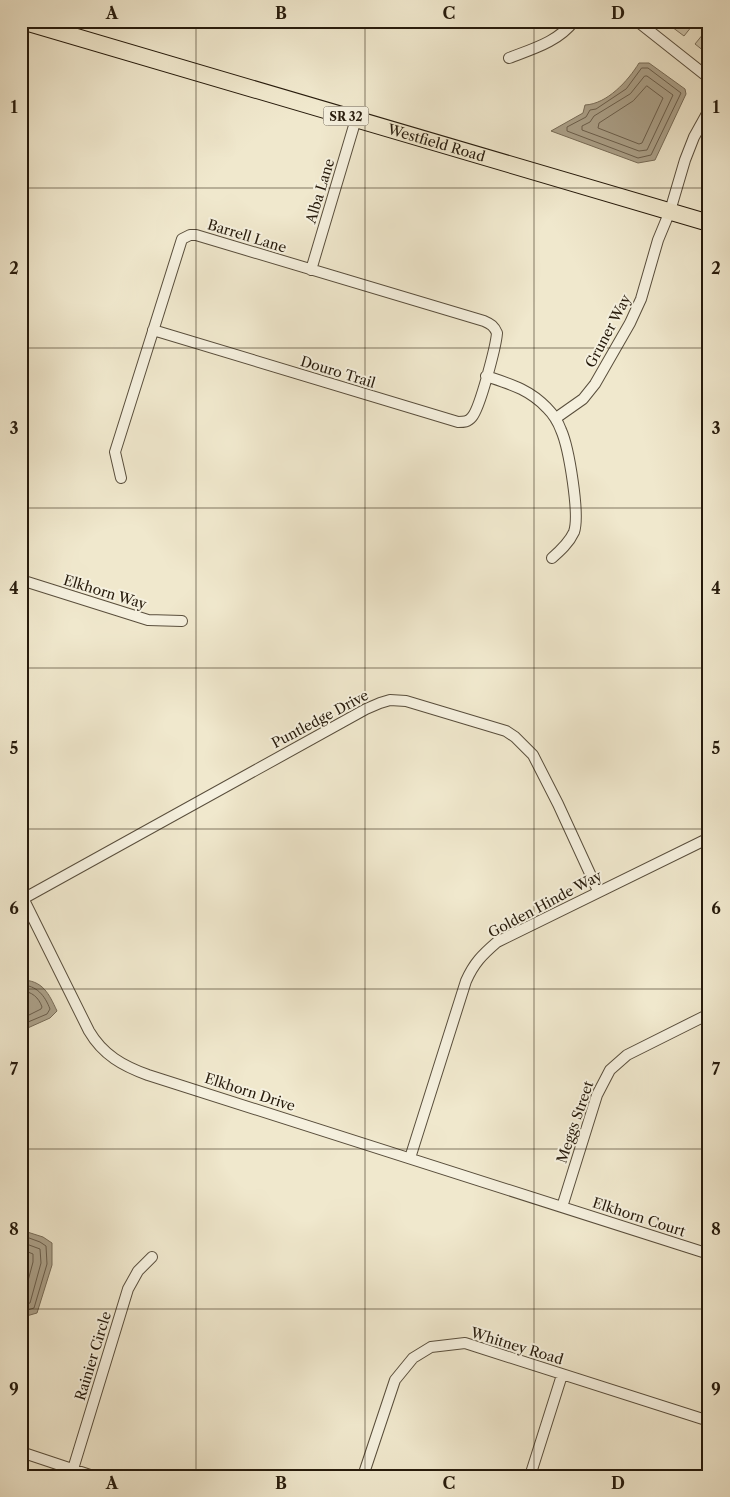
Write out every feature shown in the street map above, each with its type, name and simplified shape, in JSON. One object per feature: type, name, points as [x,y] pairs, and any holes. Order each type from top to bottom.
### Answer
[{"type":"main road","name":"Westfield Road","points":[[23,22],[709,222]]},
{"type":"street","points":[[508,58],[556,38],[574,21]]},
{"type":"street","points":[[637,21],[709,78]]},
{"type":"street","name":"Gruner Way","points":[[556,418],[583,399],[595,384],[630,323],[640,299],[658,240],[670,211],[685,160],[694,137],[709,110]]},
{"type":"street","name":"Alba Lane","points":[[311,270],[356,119]]},
{"type":"street","name":"Barrell Lane","points":[[121,478],[115,452],[182,239],[190,235],[196,235],[490,324],[494,327],[496,338],[486,376]]},
{"type":"street","name":"Douro Trail","points":[[152,330],[458,422],[466,422],[476,412],[486,376]]},
{"type":"street","points":[[486,376],[516,386],[533,396],[556,418],[562,431],[576,505],[574,531],[564,547],[552,558]]},
{"type":"street","name":"Elkhorn Way","points":[[21,580],[148,620],[182,621]]},
{"type":"street","name":"Puntledge Drive","points":[[22,898],[366,709],[390,700],[424,705],[506,731],[525,745],[533,755],[558,804],[598,891]]},
{"type":"street","name":"Golden Hinde Way","points":[[410,1158],[466,982],[473,966],[482,955],[497,942],[709,838]]},
{"type":"street","name":"Elkhorn Drive","points":[[22,898],[92,1036],[100,1047],[117,1062],[148,1075],[562,1207]]},
{"type":"street","name":"Meggs Street","points":[[562,1207],[597,1095],[610,1070],[627,1055],[708,1017]]},
{"type":"street","name":"Elkhorn Court","points":[[562,1207],[709,1254]]},
{"type":"street","name":"Rainier Circle","points":[[74,1470],[128,1289],[138,1271],[152,1257]]},
{"type":"street","name":"Whitney Road","points":[[363,1476],[395,1380],[413,1358],[431,1347],[466,1342],[562,1375],[709,1421]]},
{"type":"street","points":[[530,1476],[562,1375]]},
{"type":"street","points":[[21,1452],[93,1476]]},
{"type":"shaded area","points":[[670,21],[696,21],[684,36],[668,24]]},
{"type":"shaded area","points":[[709,29],[709,55],[695,44]]},
{"type":"water","points":[[639,63],[649,63],[685,89],[686,94],[655,160],[638,163],[551,131],[583,113],[585,105],[601,101],[609,96],[623,84]]},
{"type":"water","points":[[21,980],[35,982],[40,985],[48,994],[57,1011],[50,1018],[21,1031]]},
{"type":"water","points":[[21,1230],[43,1237],[52,1243],[52,1265],[37,1313],[23,1317],[21,1317]]}]
